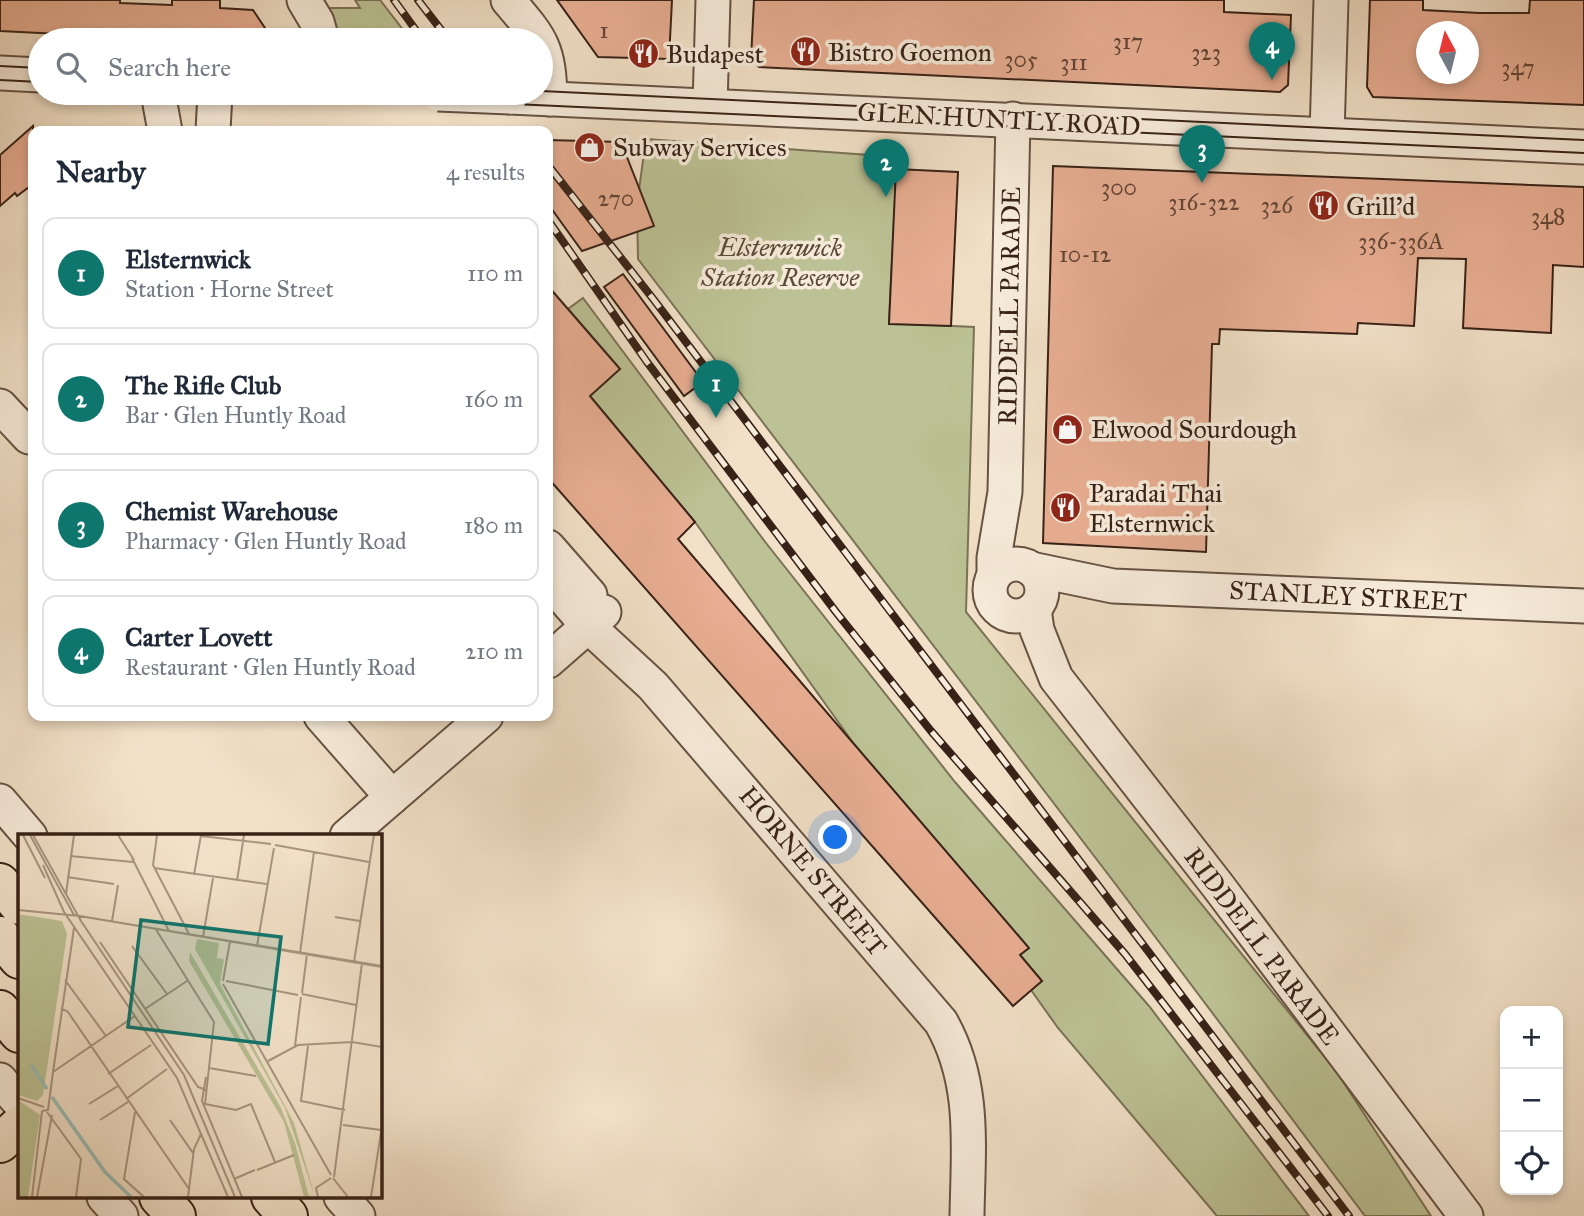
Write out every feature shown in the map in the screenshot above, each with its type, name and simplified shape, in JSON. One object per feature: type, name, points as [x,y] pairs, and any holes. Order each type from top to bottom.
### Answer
[{"type":"main road","points":[[0,883],[18,904]]},
{"type":"main road","points":[[0,936],[18,958]]},
{"type":"main road","points":[[0,1010],[18,1032]]},
{"type":"main road","points":[[0,1143],[18,1127]]},
{"type":"main road","points":[[160,1198],[176,1216]]},
{"type":"main road","points":[[272,1198],[288,1216]]},
{"type":"street","points":[[304,0],[319,28]]},
{"type":"street","points":[[506,0],[513,28]]},
{"type":"street","points":[[506,0],[530,28]]},
{"type":"street","points":[[709,106],[713,0]]},
{"type":"street","points":[[1327,135],[1331,0]]},
{"type":"street","points":[[0,73],[28,74]]},
{"type":"street","name":"GLEN HUNTLY ROAD","points":[[553,99],[1584,147]]},
{"type":"street","points":[[160,105],[164,126]]},
{"type":"street","points":[[213,126],[214,105]]},
{"type":"street","name":"RIDDELL PARADE","points":[[994,576],[994,558],[1005,492],[1013,119]]},
{"type":"street","points":[[0,405],[28,436]]},
{"type":"street","name":"RIDDELL PARADE","points":[[1005,492],[1029,568]]},
{"type":"street","name":"HORNE STREET","points":[[553,554],[596,619],[941,1022],[960,1064],[967,1092],[967,1216]]},
{"type":"street","points":[[1009,565],[1029,568],[1041,584],[1035,607],[1017,615],[999,610],[990,594],[994,576],[1009,565]]},
{"type":"street","name":"STANLEY STREET","points":[[1029,568],[1113,586],[1584,606]]},
{"type":"street","name":"HORNE STREET","points":[[553,584],[596,619]]},
{"type":"street","name":"STANLEY STREET","points":[[1035,607],[1113,586]]},
{"type":"street","name":"RIDDELL PARADE","points":[[1035,607],[1037,630],[1056,678],[1218,886],[1466,1216]]},
{"type":"street","name":"RIDDELL PARADE","points":[[999,610],[1026,657],[1056,678]]},
{"type":"street","points":[[553,657],[596,619]]},
{"type":"street","points":[[325,721],[392,797]]},
{"type":"street","points":[[349,834],[480,721]]},
{"type":"street","points":[[0,802],[28,834]]},
{"type":"street","points":[[0,1080],[18,1101]]},
{"type":"street","points":[[105,1198],[121,1216]]},
{"type":"street","points":[[342,1198],[358,1216]]},
{"type":"green space","points":[[355,0],[380,0],[402,28],[334,28],[327,8],[360,8]]},
{"type":"green space","name":"Elsternwick Station Reserve","points":[[646,139],[897,157],[889,323],[974,327],[966,612],[1336,1071],[1431,1216],[1365,1216],[1117,886],[638,259],[637,204]]},
{"type":"green space","points":[[583,298],[766,543],[955,782],[1149,1006],[1309,1216],[1217,1216],[1058,1028],[1031,990],[1042,981],[1020,955],[1028,947],[854,744],[695,522],[590,396],[620,369],[568,309]]},
{"type":"building","points":[[0,0],[120,0],[120,3],[172,5],[172,0],[220,0],[220,8],[253,10],[265,28],[28,28],[28,32],[0,31]]},
{"type":"building","points":[[557,0],[672,0],[669,59],[598,57]]},
{"type":"building","points":[[754,0],[1224,0],[1224,12],[1291,15],[1288,85],[1280,92],[759,67],[751,59]]},
{"type":"building","points":[[1370,0],[1423,0],[1423,10],[1529,13],[1530,0],[1584,0],[1584,105],[1373,97],[1367,87]]},
{"type":"building","points":[[28,130],[28,188],[17,196],[15,193],[0,206],[0,155]]},
{"type":"building","points":[[553,140],[621,142],[654,226],[582,251],[553,211]]},
{"type":"building","points":[[1053,166],[1584,187],[1584,267],[1553,265],[1551,333],[1463,328],[1466,259],[1418,258],[1414,326],[1358,323],[1357,334],[1220,329],[1219,344],[1212,344],[1206,552],[1043,543]]},
{"type":"building","points":[[896,169],[958,172],[951,326],[889,324]]},
{"type":"building","points":[[623,274],[703,382],[684,396],[604,287]]},
{"type":"building","points":[[553,292],[620,369],[590,396],[695,522],[678,539],[1029,948],[1020,955],[1042,981],[1013,1006],[553,484]]},
{"type":"tram line","points":[[0,66],[28,67]]},
{"type":"tram line","points":[[0,80],[28,81]]},
{"type":"tram line","points":[[553,92],[1584,140]]},
{"type":"tram line","points":[[534,105],[1584,153]]},
{"type":"railway","points":[[394,0],[414,28]]},
{"type":"railway","points":[[418,0],[440,28]]},
{"type":"railway","points":[[553,172],[654,300],[1349,1216]]},
{"type":"railway","points":[[553,227],[647,362],[836,612],[931,731],[1125,954],[1328,1216]]},
{"type":"place","name":"Bistro Goemon","points":[[805,52]]},
{"type":"place","name":"Budapest","points":[[643,54]]},
{"type":"place","name":"Carter Lovett","points":[[1272,80]]},
{"type":"place","name":"Subway Services","points":[[590,147]]},
{"type":"place","name":"Chemist Warehouse","points":[[1202,183]]},
{"type":"place","name":"The Rifle Club","points":[[886,197]]},
{"type":"place","name":"Grill'd","points":[[1323,206]]},
{"type":"place","name":"Elsternwick","points":[[716,418]]},
{"type":"place","name":"Elwood Sourdough","points":[[1068,429]]},
{"type":"place","name":"Paradai Thai Elsternwick","points":[[1066,508]]}]
